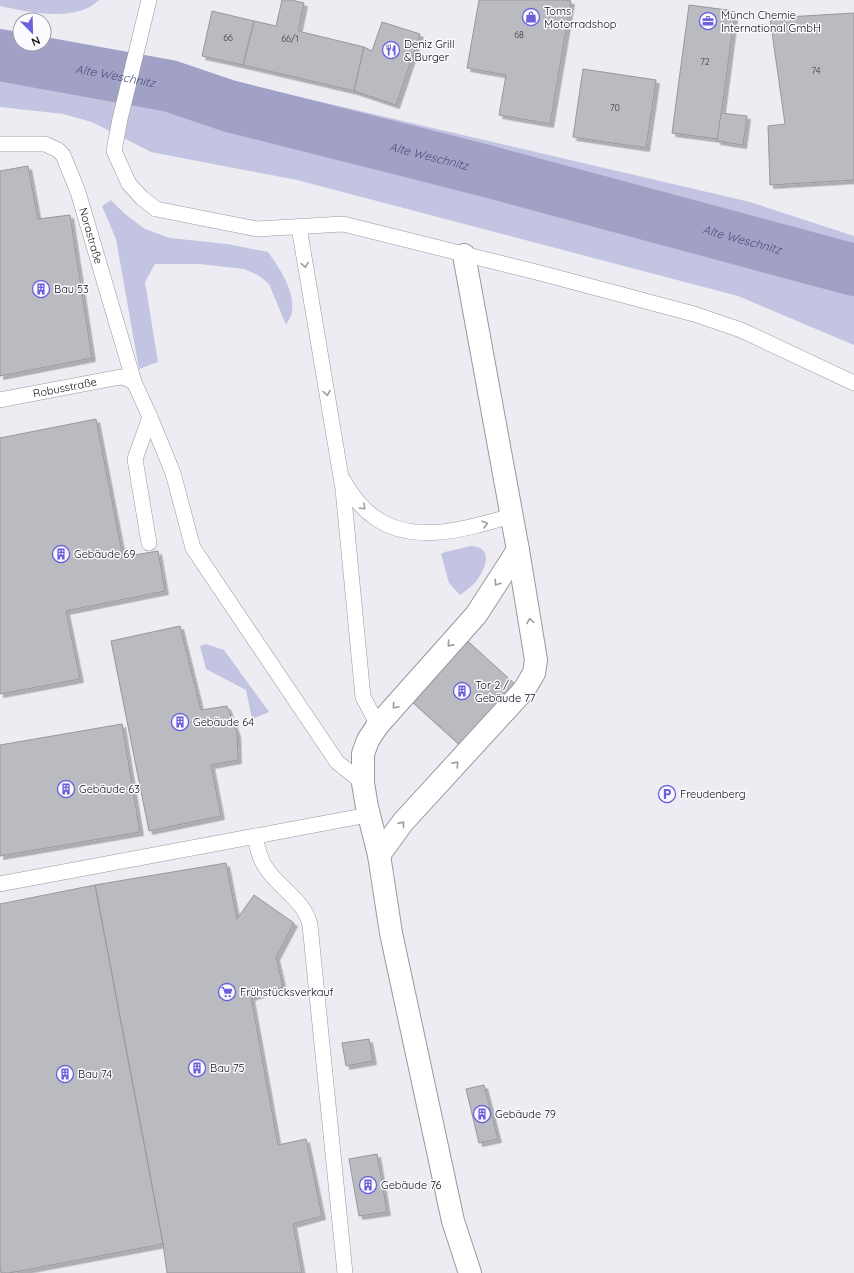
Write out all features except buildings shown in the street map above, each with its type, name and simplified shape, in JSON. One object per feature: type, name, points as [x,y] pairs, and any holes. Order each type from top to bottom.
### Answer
[{"type":"street","points":[[379,855],[403,822],[524,690],[534,673],[536,660],[518,550],[464,255]]},
{"type":"street","points":[[470,1273],[453,1222],[391,933],[379,855],[368,815],[363,783],[363,754],[368,740],[378,725],[476,615],[518,550]]},
{"type":"lane","points":[[149,0],[120,119],[114,151],[129,184],[142,198],[156,209],[257,229],[343,224],[544,274],[694,314],[741,330],[854,383]]},
{"type":"lane","name":"Norastraße","points":[[0,144],[45,144],[58,150],[63,156],[78,192],[131,380],[150,416],[173,473],[193,548],[337,762],[363,783]]},
{"type":"lane","points":[[299,227],[341,475],[363,697],[378,725]]},
{"type":"lane","name":"Robusstraße","points":[[0,400],[115,378],[131,380]]},
{"type":"lane","points":[[150,416],[136,459],[150,543]]},
{"type":"lane","points":[[341,475],[356,499],[373,517],[394,528],[425,533],[466,529],[511,516]]},
{"type":"lane","points":[[0,884],[368,815]]},
{"type":"lane","points":[[255,836],[265,867],[303,908],[308,916],[310,925],[345,1273]]},
{"type":"shaded area","points":[[0,0],[99,0],[89,7],[65,14],[52,14],[52,12],[31,12],[0,6]]},
{"type":"shaded area","points":[[0,37],[12,38],[12,52],[52,52],[52,43],[107,52],[750,202],[854,236],[854,345],[738,296],[297,180],[151,152],[92,122],[63,114],[0,107]]},
{"type":"shaded area","points":[[111,200],[125,214],[145,229],[170,238],[227,244],[268,252],[281,272],[289,287],[291,295],[292,313],[286,325],[269,284],[258,275],[244,269],[200,264],[155,264],[145,282],[158,362],[139,369],[116,239],[102,206]]},
{"type":"shaded area","points":[[471,546],[478,547],[483,550],[486,559],[485,564],[475,582],[460,595],[449,583],[441,554]]},
{"type":"shaded area","points":[[206,644],[224,650],[269,712],[252,719],[246,690],[206,669],[200,646]]},
{"type":"waterway","name":"Alte Weschnitz","points":[[0,55],[170,86],[229,106],[479,169],[854,270]]},
{"type":"place","name":"Toms Motorradshop","points":[[531,17]]},
{"type":"place","name":"Münch Chemie International GmbH","points":[[708,21]]},
{"type":"place","name":"Deniz Grill & Burger","points":[[391,50]]},
{"type":"place","name":"Bau 53","points":[[41,289]]},
{"type":"place","name":"Gebäude 69","points":[[61,554]]},
{"type":"place","name":"Tor 2 / Gebäude 77","points":[[462,691]]},
{"type":"place","name":"Gebäude 64","points":[[180,722]]},
{"type":"place","name":"Gebäude 63","points":[[66,789]]},
{"type":"place","name":"Freudenberg","points":[[667,794]]},
{"type":"place","name":"Frühstücksverkauf","points":[[227,992]]},
{"type":"place","name":"Bau 75","points":[[197,1068]]},
{"type":"place","name":"Bau 74","points":[[65,1074]]},
{"type":"place","name":"Gebäude 79","points":[[482,1114]]},
{"type":"place","name":"Gebäude 76","points":[[368,1185]]}]
